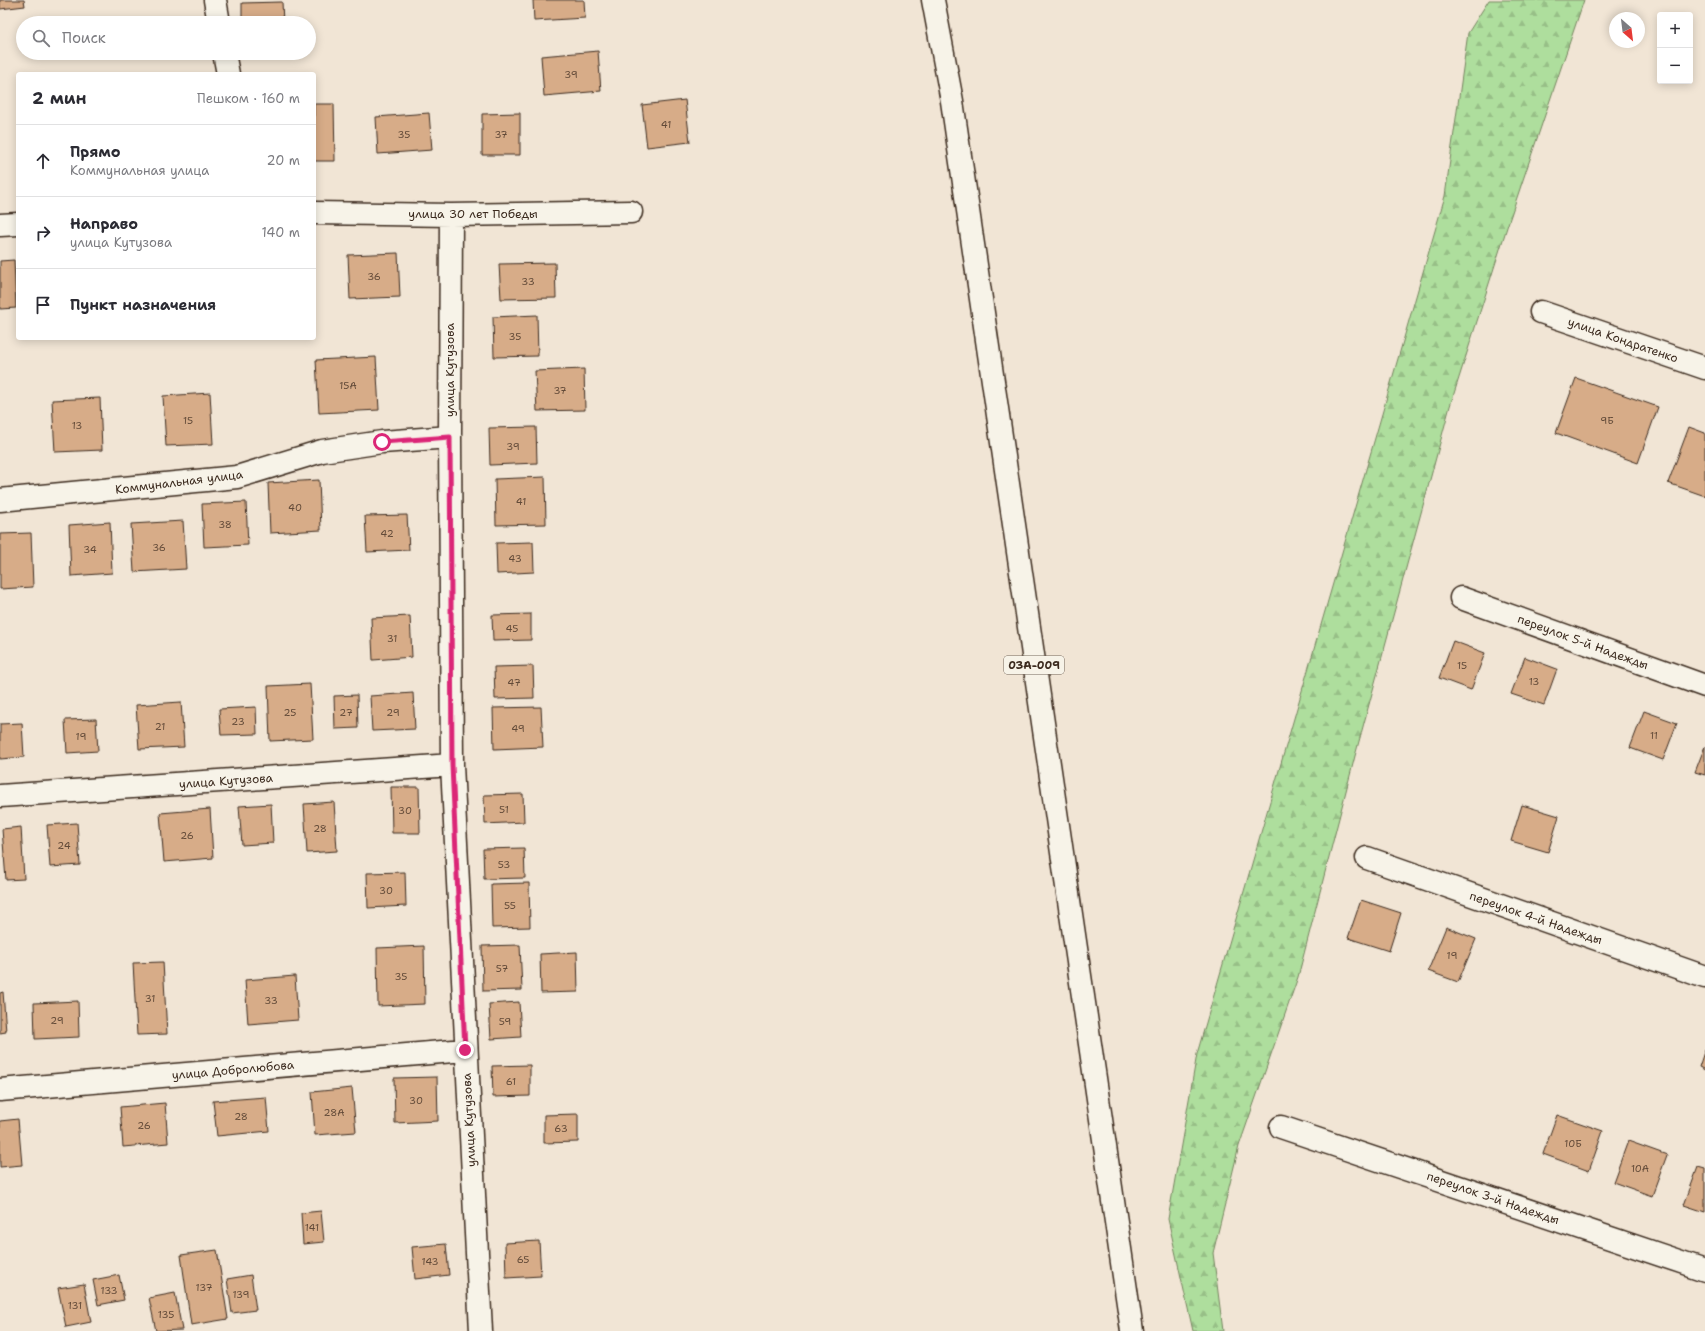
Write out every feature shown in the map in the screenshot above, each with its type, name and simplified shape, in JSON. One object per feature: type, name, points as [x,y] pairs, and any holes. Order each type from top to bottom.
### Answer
[{"type":"street","points":[[215,0],[218,16]]},
{"type":"street","name":"03А-009","points":[[933,0],[952,101],[1132,1331]]},
{"type":"street","points":[[225,60],[228,72]]},
{"type":"street","name":"улица 30 лет Победы","points":[[316,213],[451,215],[632,212]]},
{"type":"street","name":"улица Кутузова","points":[[451,215],[450,437],[452,765],[465,1050],[481,1331]]},
{"type":"street","points":[[0,225],[16,224]]},
{"type":"street","name":"улица Кондратенко","points":[[1541,312],[1705,368]]},
{"type":"street","name":"Коммунальная улица","points":[[0,500],[236,477],[322,451],[382,442],[450,437]]},
{"type":"street","name":"переулок 5-й Надежды","points":[[1461,598],[1705,686]]},
{"type":"street","name":"улица Кутузова","points":[[0,796],[452,765]]},
{"type":"street","name":"переулок 4-й Надежды","points":[[1367,858],[1705,977]]},
{"type":"street","name":"улица Добролюбова","points":[[0,1090],[465,1050]]},
{"type":"street","name":"переулок 3-й Надежды","points":[[1281,1126],[1705,1270]]},
{"type":"green space","points":[[1489,0],[1584,0],[1508,224],[1450,406],[1355,756],[1298,977],[1239,1146],[1213,1253],[1223,1331],[1193,1331],[1168,1219],[1197,1054],[1445,196],[1468,33]]},
{"type":"building","points":[[0,0],[24,0],[25,6],[0,9]]},
{"type":"building","points":[[533,0],[584,0],[585,18],[534,21]]},
{"type":"building","points":[[282,2],[283,16],[242,16],[242,3]]},
{"type":"building","points":[[598,51],[601,91],[544,96],[541,56]]},
{"type":"building","points":[[685,100],[690,142],[647,147],[642,105]]},
{"type":"building","points":[[316,104],[334,104],[335,161],[316,161]]},
{"type":"building","points":[[429,113],[432,150],[378,154],[376,117]]},
{"type":"building","points":[[520,113],[520,155],[482,155],[482,114]]},
{"type":"building","points":[[398,253],[400,297],[350,299],[348,255]]},
{"type":"building","points":[[14,260],[16,308],[0,309],[0,261]]},
{"type":"building","points":[[555,263],[556,298],[501,299],[499,264]]},
{"type":"building","points":[[537,315],[538,356],[494,357],[493,317]]},
{"type":"building","points":[[376,357],[379,410],[319,413],[316,360]]},
{"type":"building","points":[[584,369],[585,410],[537,411],[535,371]]},
{"type":"building","points":[[1576,378],[1658,407],[1638,463],[1556,433]]},
{"type":"building","points":[[210,393],[213,444],[166,446],[163,396]]},
{"type":"building","points":[[100,398],[102,450],[55,452],[52,400]]},
{"type":"building","points":[[536,427],[537,463],[490,465],[489,428]]},
{"type":"building","points":[[1689,427],[1705,433],[1705,496],[1668,483]]},
{"type":"building","points":[[545,477],[546,524],[496,525],[495,479]]},
{"type":"building","points":[[319,480],[321,530],[270,533],[268,483]]},
{"type":"building","points":[[246,502],[248,545],[204,547],[202,504]]},
{"type":"building","points":[[407,515],[409,550],[367,552],[365,516]]},
{"type":"building","points":[[183,521],[186,569],[134,572],[131,524]]},
{"type":"building","points":[[110,522],[112,573],[71,576],[69,525]]},
{"type":"building","points":[[31,533],[33,587],[0,589],[0,534]]},
{"type":"building","points":[[533,542],[534,572],[497,574],[496,543]]},
{"type":"building","points":[[531,614],[531,640],[493,641],[492,615]]},
{"type":"building","points":[[410,616],[412,657],[373,660],[371,618]]},
{"type":"building","points":[[1453,641],[1485,653],[1471,690],[1439,678]]},
{"type":"building","points":[[1525,657],[1557,669],[1544,705],[1511,694]]},
{"type":"building","points":[[533,666],[534,698],[495,699],[494,667]]},
{"type":"building","points":[[310,684],[313,739],[270,741],[268,686]]},
{"type":"building","points":[[413,693],[415,729],[372,731],[370,696]]},
{"type":"building","points":[[357,695],[358,728],[335,729],[334,696]]},
{"type":"building","points":[[181,702],[184,747],[139,749],[136,705]]},
{"type":"building","points":[[256,707],[257,734],[221,735],[219,709]]},
{"type":"building","points":[[541,707],[543,747],[494,749],[493,708]]},
{"type":"building","points":[[1644,711],[1677,723],[1663,760],[1630,748]]},
{"type":"building","points":[[96,719],[98,751],[67,753],[65,720]]},
{"type":"building","points":[[22,723],[24,757],[0,759],[0,724]]},
{"type":"building","points":[[1705,746],[1705,775],[1695,772]]},
{"type":"building","points":[[391,787],[419,787],[420,833],[392,833]]},
{"type":"building","points":[[523,794],[524,822],[485,824],[484,795]]},
{"type":"building","points":[[334,802],[337,851],[307,853],[304,804]]},
{"type":"building","points":[[271,804],[273,843],[242,845],[239,806]]},
{"type":"building","points":[[1522,805],[1559,816],[1548,852],[1511,841]]},
{"type":"building","points":[[210,809],[213,858],[164,862],[160,813]]},
{"type":"building","points":[[77,823],[80,865],[50,867],[47,825]]},
{"type":"building","points":[[21,827],[24,879],[6,880],[2,829]]},
{"type":"building","points":[[524,848],[525,878],[484,879],[483,849]]},
{"type":"building","points":[[405,872],[406,906],[368,908],[367,873]]},
{"type":"building","points":[[529,883],[530,927],[492,928],[491,884]]},
{"type":"building","points":[[1361,900],[1401,913],[1389,951],[1348,938]]},
{"type":"building","points":[[1446,927],[1476,939],[1458,982],[1428,971]]},
{"type":"building","points":[[520,945],[522,990],[483,991],[482,946]]},
{"type":"building","points":[[424,946],[425,1004],[378,1006],[377,948]]},
{"type":"building","points":[[577,952],[578,992],[541,993],[540,954]]},
{"type":"building","points":[[163,962],[167,1034],[137,1035],[133,963]]},
{"type":"building","points":[[295,976],[298,1020],[248,1024],[245,980]]},
{"type":"building","points":[[3,992],[6,1032],[0,1033],[0,993]]},
{"type":"building","points":[[78,1001],[79,1037],[35,1039],[34,1003]]},
{"type":"building","points":[[519,1002],[521,1037],[491,1039],[489,1004]]},
{"type":"building","points":[[1705,1049],[1705,1070],[1699,1067]]},
{"type":"building","points":[[530,1065],[530,1096],[493,1097],[492,1066]]},
{"type":"building","points":[[437,1077],[438,1121],[395,1123],[394,1078]]},
{"type":"building","points":[[352,1088],[356,1132],[315,1135],[312,1092]]},
{"type":"building","points":[[266,1097],[269,1131],[217,1136],[213,1101]]},
{"type":"building","points":[[165,1103],[168,1143],[123,1147],[120,1107]]},
{"type":"building","points":[[578,1114],[578,1142],[544,1143],[544,1115]]},
{"type":"building","points":[[1557,1115],[1603,1131],[1589,1171],[1543,1154]]},
{"type":"building","points":[[18,1119],[22,1165],[0,1167],[0,1121]]},
{"type":"building","points":[[1628,1141],[1667,1155],[1652,1196],[1613,1182]]},
{"type":"building","points":[[1698,1167],[1705,1169],[1705,1212],[1684,1205]]},
{"type":"building","points":[[321,1211],[324,1242],[303,1244],[301,1213]]},
{"type":"building","points":[[539,1241],[541,1276],[506,1278],[505,1243]]},
{"type":"building","points":[[446,1244],[449,1275],[415,1279],[412,1247]]},
{"type":"building","points":[[217,1250],[228,1319],[191,1325],[181,1255]]},
{"type":"building","points":[[119,1275],[124,1300],[98,1305],[93,1280]]},
{"type":"building","points":[[251,1275],[256,1310],[232,1313],[227,1279]]},
{"type":"building","points":[[84,1284],[91,1322],[66,1327],[58,1288]]},
{"type":"building","points":[[175,1293],[182,1330],[156,1331],[149,1298]]},
{"type":"route","points":[[382,442],[450,437],[452,765],[465,1050]]}]
